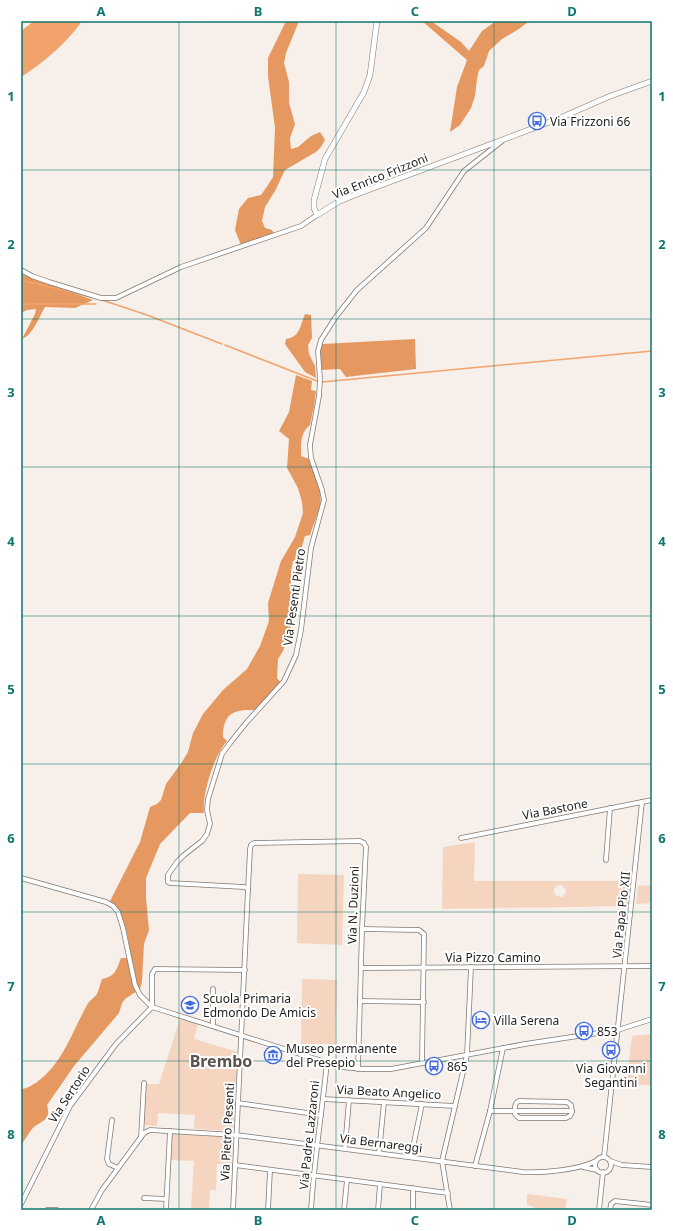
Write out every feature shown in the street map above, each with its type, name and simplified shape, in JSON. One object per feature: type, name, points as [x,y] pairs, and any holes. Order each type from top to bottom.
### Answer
[{"type":"street","points":[[317,216],[314,208],[314,200],[325,159],[368,84],[377,21]]},
{"type":"street","name":"Via Enrico Frizzoni","points":[[21,270],[49,282],[101,298],[116,298],[181,268],[301,226],[349,197],[560,118],[608,97],[652,81]]},
{"type":"street","name":"Via Pesenti Pietro","points":[[248,889],[170,883],[168,882],[167,878],[178,860],[202,841],[206,834],[210,822],[207,810],[208,799],[222,754],[242,728],[284,681],[295,657],[301,625],[311,548],[324,500],[311,458],[310,442],[320,383],[318,349],[323,336],[357,290],[428,226],[464,171],[502,140]]},
{"type":"street","name":"Via Bastone","points":[[461,838],[652,800]]},
{"type":"street","name":"Via Papa Pio XII","points":[[618,1030],[642,802]]},
{"type":"street","points":[[606,860],[610,808]]},
{"type":"street","name":"Via Pietro Pesenti","points":[[233,1210],[250,849],[254,843],[361,841],[364,843]]},
{"type":"street","name":"Via N. Duzioni","points":[[358,1069],[366,847],[364,843]]},
{"type":"street","points":[[21,878],[106,902],[116,909],[123,928],[135,985],[140,996],[152,1007],[242,1034],[341,1067],[358,1069],[386,1069],[503,1048],[618,1030],[652,1019]]},
{"type":"street","points":[[362,929],[422,931],[424,936],[422,1063]]},
{"type":"street","name":"Via Pizzo Camino","points":[[361,968],[652,966]]},
{"type":"street","points":[[450,1210],[442,1161],[467,1055],[471,967]]},
{"type":"street","points":[[152,1007],[152,974],[155,969],[245,970]]},
{"type":"street","points":[[213,989],[213,1026]]},
{"type":"street","points":[[360,1001],[424,1002]]},
{"type":"street","name":"Via Sertorio","points":[[21,1204],[71,1104],[116,1044],[152,1007]]},
{"type":"street","points":[[604,1157],[618,1030]]},
{"type":"street","points":[[475,1166],[490,1111],[503,1048]]},
{"type":"street","name":"Via Padre Lazzaroni","points":[[311,1210],[313,1175],[327,1062]]},
{"type":"street","points":[[91,1210],[102,1190],[141,1137],[144,1083]]},
{"type":"street","name":"Via Beato Angelico","points":[[323,1099],[455,1106]]},
{"type":"street","points":[[345,1148],[349,1100]]},
{"type":"street","points":[[520,1101],[567,1102],[571,1105],[572,1111],[568,1118],[520,1118],[516,1115],[515,1111],[515,1104],[520,1101]]},
{"type":"street","points":[[379,1153],[384,1102]]},
{"type":"street","points":[[238,1103],[321,1115]]},
{"type":"street","points":[[411,1157],[422,1104]]},
{"type":"street","points":[[490,1111],[572,1111]]},
{"type":"street","points":[[112,1120],[107,1159],[109,1164],[118,1168]]},
{"type":"street","name":"Via Bernareggi","points":[[141,1137],[145,1132],[150,1130],[236,1136],[345,1148],[528,1172],[582,1167]]},
{"type":"street","points":[[166,1210],[170,1131]]},
{"type":"street","points":[[582,1167],[604,1157],[610,1161],[622,1165],[652,1167]]},
{"type":"street","points":[[596,1161],[598,1170]]},
{"type":"street","points":[[610,1161],[610,1169]]},
{"type":"street","points":[[235,1165],[448,1193]]},
{"type":"street","points":[[582,1167],[603,1172],[622,1165]]},
{"type":"street","points":[[268,1210],[270,1170]]},
{"type":"street","points":[[599,1210],[603,1172]]},
{"type":"street","points":[[344,1210],[347,1180]]},
{"type":"street","points":[[378,1210],[380,1184]]},
{"type":"street","points":[[413,1188],[413,1210]]},
{"type":"street","points":[[144,1198],[166,1200]]},
{"type":"street","points":[[610,1210],[611,1204],[616,1201],[652,1205]]},
{"type":"street","points":[[47,1210],[57,1210]]},
{"type":"shaded area","points":[[34,21],[82,21],[54,52],[21,77],[21,31]]},
{"type":"shaded area","points":[[286,21],[299,21],[286,53],[284,63],[289,82],[289,103],[295,124],[290,138],[291,149],[298,147],[311,136],[320,132],[325,140],[316,152],[285,170],[265,207],[262,221],[265,228],[272,230],[275,235],[241,245],[235,230],[239,209],[248,198],[261,195],[273,177],[275,128],[268,76],[268,58]]},
{"type":"shaded area","points":[[422,21],[431,21],[461,42],[469,51],[482,31],[496,21],[529,21],[502,39],[489,51],[484,66],[479,70],[475,96],[471,108],[460,125],[450,132],[457,87],[467,60]]},
{"type":"shaded area","points":[[21,274],[93,300],[75,308],[45,307],[33,330],[22,339],[35,314],[36,309],[27,310],[21,313]]},
{"type":"shaded area","points":[[305,314],[311,315],[312,338],[308,345],[309,354],[315,366],[316,378],[305,372],[285,344],[286,339],[291,338],[297,333]]},
{"type":"shaded area","points":[[415,339],[416,369],[346,377],[340,369],[321,370],[320,351],[322,344]]},
{"type":"shaded area","points":[[296,375],[312,381],[311,390],[316,391],[310,425],[304,432],[302,439],[301,456],[309,459],[318,482],[321,499],[310,535],[305,536],[298,560],[293,561],[291,572],[291,630],[283,651],[278,659],[277,678],[281,683],[254,710],[235,712],[227,718],[223,729],[223,737],[227,741],[213,765],[205,795],[204,813],[190,813],[160,844],[146,878],[149,930],[144,944],[142,982],[140,989],[125,999],[119,1013],[74,1066],[47,1105],[47,1118],[32,1129],[21,1145],[21,1089],[27,1088],[37,1082],[54,1066],[87,1005],[97,994],[102,979],[113,974],[121,958],[131,958],[123,919],[110,901],[140,842],[150,807],[157,804],[161,800],[166,784],[188,752],[193,733],[203,714],[223,690],[247,669],[260,646],[269,621],[268,603],[281,561],[295,537],[303,513],[298,488],[287,468],[289,439],[279,431],[289,412]]},
{"type":"shaded area","points":[[475,842],[474,881],[631,881],[629,906],[442,909],[443,847]],"holes":[[[558,885],[562,885],[566,890],[565,894],[562,897],[556,896],[554,889]]]},
{"type":"shaded area","points":[[298,874],[344,875],[342,945],[297,943]]},
{"type":"shaded area","points":[[652,885],[652,903],[636,904],[638,886]]},
{"type":"shaded area","points":[[302,979],[337,980],[335,1044],[301,1044]]},
{"type":"shaded area","points":[[180,1019],[198,1024],[194,1039],[238,1052],[233,1131],[194,1129],[195,1115],[158,1113],[157,1126],[143,1125],[146,1084],[159,1084]]},
{"type":"shaded area","points":[[652,1034],[652,1085],[626,1085],[632,1036]]},
{"type":"shaded area","points":[[172,1134],[233,1137],[232,1164],[217,1164],[216,1190],[210,1190],[209,1210],[191,1210],[194,1161],[171,1160]]},
{"type":"shaded area","points":[[527,1194],[567,1199],[565,1210],[533,1210],[534,1207],[527,1205]]},
{"type":"waterway","points":[[21,280],[91,297]]},
{"type":"waterway","points":[[102,300],[147,315],[222,344]]},
{"type":"waterway","points":[[21,305],[96,304]]},
{"type":"waterway","points":[[225,345],[317,381]]},
{"type":"waterway","points":[[322,382],[652,351]]},
{"type":"place","name":"Via Frizzoni 66","points":[[537,121]]},
{"type":"place","name":"Scuola Primaria Edmondo De Amicis","points":[[190,1005]]},
{"type":"place","name":"Villa Serena","points":[[481,1020]]},
{"type":"place","name":"853","points":[[584,1031]]},
{"type":"place","name":"Via Giovanni Segantini","points":[[611,1050]]},
{"type":"place","name":"Museo permanente del Presepio","points":[[273,1055]]},
{"type":"place","name":"865","points":[[434,1066]]},
{"type":"district","name":"Brembo","points":[[221,1061]]}]
